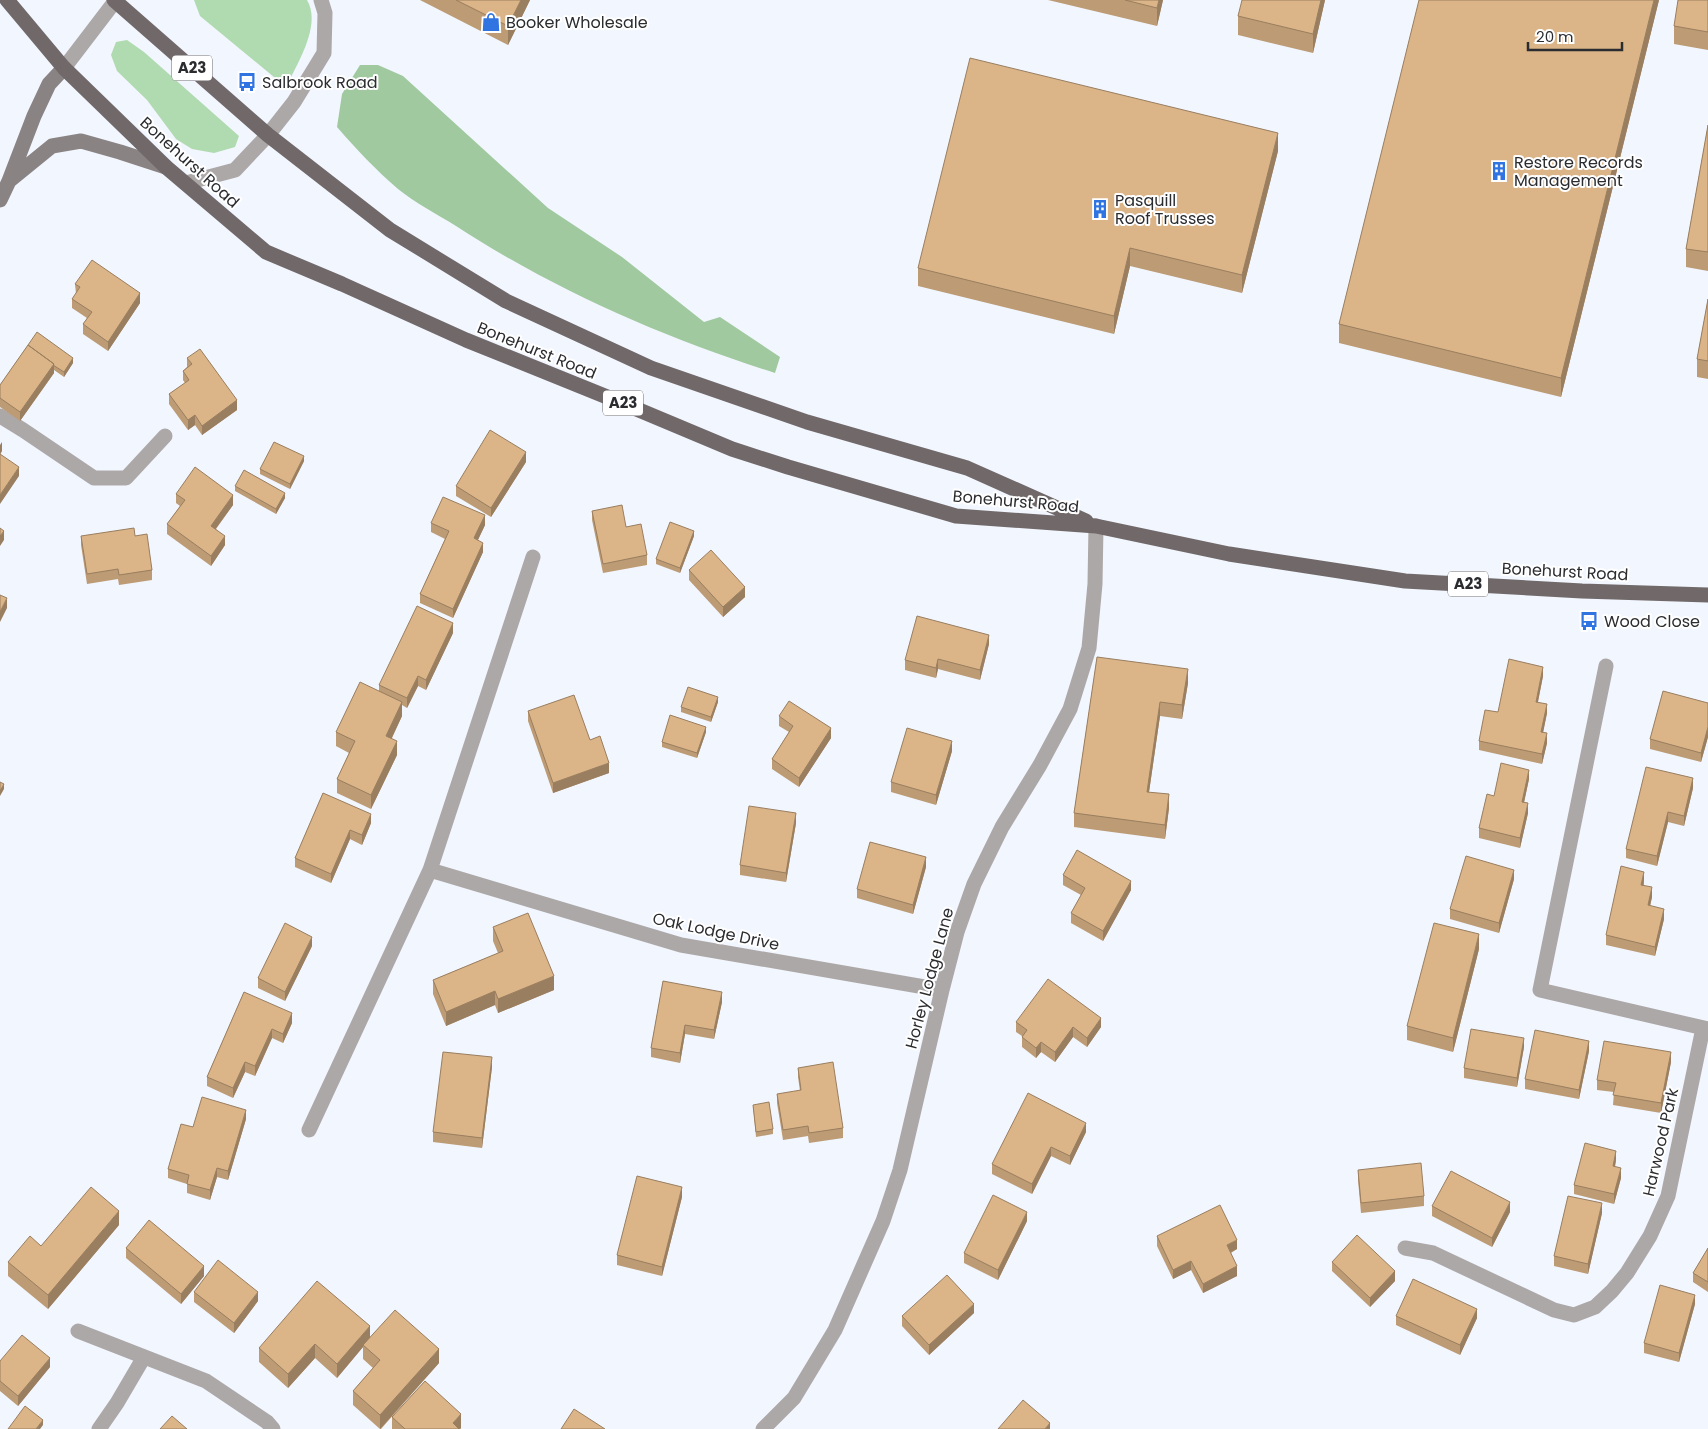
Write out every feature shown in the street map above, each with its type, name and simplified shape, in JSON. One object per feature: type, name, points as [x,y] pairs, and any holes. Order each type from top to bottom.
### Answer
[{"type":"main road","name":"A23","points":[[7,0],[64,68]]},
{"type":"main road","name":"Bonehurst Road","points":[[115,0],[268,136],[390,230],[506,301],[651,368],[807,422],[968,468],[1096,526]]},
{"type":"main road","name":"Bonehurst Road","points":[[64,68],[166,167],[266,252],[466,340],[732,449],[788,467],[956,516],[1096,526],[1230,554],[1404,581],[1582,591],[1708,595]]},
{"type":"street","points":[[0,200],[49,84],[64,68],[115,0]]},
{"type":"street","points":[[186,183],[235,170],[268,136],[294,102],[324,53],[325,13],[321,0]]},
{"type":"street","points":[[9,181],[52,146],[81,141],[166,167]]},
{"type":"street","points":[[0,416],[94,478],[126,478],[165,436]]},
{"type":"street","name":"Horley Lodge Lane","points":[[763,1429],[794,1398],[836,1330],[880,1228],[900,1170],[957,932],[974,884],[1002,827],[1040,765],[1070,709],[1089,648],[1095,584],[1096,526]]},
{"type":"street","points":[[309,1130],[430,870],[533,557]]},
{"type":"street","name":"Harwood Park","points":[[1405,1248],[1434,1253],[1554,1310],[1574,1315],[1595,1307],[1627,1273],[1650,1236],[1668,1196],[1706,1029],[1540,990],[1606,666]]},
{"type":"street","name":"Oak Lodge Drive","points":[[430,870],[681,945],[942,990]]},
{"type":"street","points":[[78,1331],[206,1382],[267,1422],[273,1429]]},
{"type":"street","points":[[98,1429],[117,1404],[144,1357]]},
{"type":"green space","points":[[194,0],[307,0],[311,10],[310,32],[286,87],[200,16]]},
{"type":"green space","points":[[127,40],[144,52],[239,136],[235,147],[214,153],[192,149],[176,139],[147,100],[117,71],[111,55],[116,42]]},
{"type":"green space","points":[[360,65],[378,65],[403,76],[548,208],[622,257],[704,322],[720,317],[780,357],[775,373],[651,328],[571,291],[493,249],[405,194],[374,167],[337,127],[342,94]]},
{"type":"building","points":[[456,0],[521,0],[508,26]]},
{"type":"building","points":[[1125,0],[1159,0],[1157,8]]},
{"type":"building","points":[[1242,0],[1321,0],[1313,34],[1238,16]]},
{"type":"building","name":"Restore Records Management","points":[[1419,0],[1654,0],[1561,378],[1339,324]]},
{"type":"building","points":[[1678,0],[1708,0],[1708,32],[1674,26]]},
{"type":"building","name":"Pasquill Roof Trusses","points":[[970,58],[1278,133],[1242,275],[1130,248],[1114,316],[918,268]]},
{"type":"building","points":[[1708,125],[1708,252],[1686,249]]},
{"type":"building","points":[[92,260],[140,293],[108,342],[83,324],[92,312],[72,299],[80,287],[75,284]]},
{"type":"building","points":[[1708,299],[1708,361],[1697,359]]},
{"type":"building","points":[[37,332],[73,358],[64,372],[28,345]]},
{"type":"building","points":[[28,345],[54,364],[20,412],[0,398],[0,385]]},
{"type":"building","points":[[200,349],[237,400],[202,426],[195,415],[188,420],[169,394],[189,380],[183,371],[192,364],[187,358]]},
{"type":"building","points":[[490,430],[526,452],[491,508],[456,486]]},
{"type":"building","points":[[274,442],[304,456],[290,484],[260,469]]},
{"type":"building","points":[[0,454],[19,467],[0,495]]},
{"type":"building","points":[[195,467],[233,495],[211,526],[225,536],[211,556],[167,524],[185,500],[176,494]]},
{"type":"building","points":[[244,470],[285,493],[276,509],[235,486]]},
{"type":"building","points":[[443,497],[485,515],[474,538],[483,543],[453,609],[420,594],[449,531],[431,523]]},
{"type":"building","points":[[622,505],[626,527],[641,524],[647,555],[603,564],[592,511]]},
{"type":"building","points":[[670,522],[694,531],[680,568],[656,559]]},
{"type":"building","points":[[0,528],[4,531],[0,536]]},
{"type":"building","points":[[134,528],[135,536],[147,534],[152,570],[119,575],[118,569],[87,574],[81,536]]},
{"type":"building","points":[[711,550],[745,587],[723,607],[689,570]]},
{"type":"building","points":[[0,595],[7,598],[0,612]]},
{"type":"building","points":[[417,606],[453,623],[426,680],[418,676],[407,698],[379,685]]},
{"type":"building","points":[[917,616],[989,635],[980,670],[938,659],[936,668],[905,660]]},
{"type":"building","points":[[1097,657],[1188,669],[1182,705],[1160,702],[1147,792],[1169,794],[1165,825],[1074,813]]},
{"type":"building","points":[[1509,659],[1543,667],[1536,702],[1547,704],[1541,732],[1547,733],[1542,754],[1479,741],[1485,710],[1498,712]]},
{"type":"building","points":[[360,682],[402,702],[386,736],[397,741],[371,795],[337,779],[355,741],[336,732]]},
{"type":"building","points":[[688,687],[718,697],[711,717],[681,707]]},
{"type":"building","points":[[1663,691],[1708,703],[1708,727],[1701,753],[1650,739]]},
{"type":"building","points":[[574,695],[590,740],[600,736],[609,763],[553,783],[528,711]]},
{"type":"building","points":[[789,701],[831,728],[799,778],[772,759],[793,726],[779,716]]},
{"type":"building","points":[[670,715],[706,727],[697,753],[662,742]]},
{"type":"building","points":[[907,728],[952,741],[936,795],[891,782]]},
{"type":"building","points":[[1501,763],[1529,770],[1522,802],[1528,803],[1520,838],[1479,828],[1487,794],[1494,796]]},
{"type":"building","points":[[1646,767],[1693,778],[1684,816],[1668,812],[1657,856],[1626,849]]},
{"type":"building","points":[[0,782],[4,784],[0,791]]},
{"type":"building","points":[[323,793],[371,814],[362,835],[350,830],[331,874],[295,858]]},
{"type":"building","points":[[749,806],[796,813],[786,873],[740,865]]},
{"type":"building","points":[[870,842],[926,857],[913,905],[857,889]]},
{"type":"building","points":[[1077,850],[1131,881],[1103,931],[1071,913],[1085,888],[1063,875]]},
{"type":"building","points":[[1466,856],[1514,870],[1499,923],[1450,909]]},
{"type":"building","points":[[1621,866],[1644,872],[1641,885],[1652,887],[1648,905],[1664,909],[1655,947],[1606,935]]},
{"type":"building","points":[[528,913],[554,976],[498,999],[495,991],[446,1012],[433,980],[503,951],[493,927]]},
{"type":"building","points":[[285,923],[312,937],[285,992],[258,978]]},
{"type":"building","points":[[1434,923],[1479,934],[1453,1038],[1407,1026]]},
{"type":"building","points":[[1048,979],[1101,1018],[1087,1038],[1073,1027],[1055,1052],[1041,1042],[1036,1048],[1022,1037],[1027,1030],[1016,1022]]},
{"type":"building","points":[[663,981],[722,992],[714,1030],[685,1025],[680,1053],[651,1048]]},
{"type":"building","points":[[244,992],[292,1013],[283,1034],[272,1029],[255,1066],[245,1062],[233,1088],[207,1077]]},
{"type":"building","points":[[1471,1029],[1524,1038],[1517,1078],[1464,1068]]},
{"type":"building","points":[[1535,1030],[1589,1041],[1579,1090],[1525,1079]]},
{"type":"building","points":[[1604,1041],[1671,1052],[1661,1103],[1613,1095],[1616,1083],[1597,1080]]},
{"type":"building","points":[[443,1052],[492,1057],[482,1138],[433,1132]]},
{"type":"building","points":[[833,1062],[843,1128],[809,1133],[808,1126],[783,1130],[777,1094],[801,1090],[798,1068]]},
{"type":"building","points":[[1028,1093],[1086,1123],[1070,1156],[1051,1147],[1032,1184],[992,1164]]},
{"type":"building","points":[[202,1097],[246,1110],[228,1171],[217,1168],[210,1190],[187,1184],[189,1175],[168,1169],[181,1124],[193,1127]]},
{"type":"building","points":[[769,1102],[773,1129],[756,1132],[753,1105]]},
{"type":"building","points":[[1585,1143],[1616,1151],[1613,1166],[1621,1168],[1614,1194],[1574,1185]]},
{"type":"building","points":[[1421,1163],[1424,1196],[1361,1203],[1358,1170]]},
{"type":"building","points":[[1451,1171],[1510,1202],[1492,1238],[1432,1206]]},
{"type":"building","points":[[637,1176],[682,1187],[662,1267],[617,1255]]},
{"type":"building","points":[[91,1187],[119,1211],[48,1295],[8,1262],[30,1236],[41,1246]]},
{"type":"building","points":[[993,1195],[1027,1212],[998,1270],[964,1253]]},
{"type":"building","points":[[1568,1196],[1602,1203],[1588,1264],[1554,1256]]},
{"type":"building","points":[[1220,1205],[1237,1240],[1227,1245],[1237,1266],[1203,1284],[1191,1261],[1173,1270],[1157,1236]]},
{"type":"building","points":[[149,1220],[204,1266],[181,1294],[126,1248]]},
{"type":"building","points":[[1357,1235],[1395,1271],[1370,1298],[1332,1262]]},
{"type":"building","points":[[1708,1248],[1708,1282],[1693,1273]]},
{"type":"building","points":[[218,1260],[258,1292],[234,1323],[194,1292]]},
{"type":"building","points":[[947,1275],[974,1304],[929,1345],[902,1316]]},
{"type":"building","points":[[1413,1279],[1477,1309],[1460,1345],[1396,1316]]},
{"type":"building","points":[[317,1281],[370,1326],[337,1364],[315,1344],[288,1374],[259,1348]]},
{"type":"building","points":[[1660,1285],[1695,1295],[1679,1353],[1644,1343]]},
{"type":"building","points":[[395,1310],[439,1349],[380,1415],[353,1391],[380,1360],[363,1345]]},
{"type":"building","points":[[22,1335],[50,1358],[18,1396],[0,1381],[0,1361]]},
{"type":"building","points":[[425,1381],[461,1414],[453,1423],[459,1429],[405,1429],[392,1417]]},
{"type":"building","points":[[1023,1400],[1050,1423],[1045,1429],[998,1429]]},
{"type":"building","points":[[25,1406],[43,1420],[36,1429],[8,1429]]},
{"type":"building","points":[[574,1409],[605,1429],[561,1429]]},
{"type":"building","points":[[172,1416],[187,1429],[160,1429]]},
{"type":"place","name":"Booker Wholesale","points":[[491,22]]},
{"type":"place","name":"Salbrook Road","points":[[247,82]]},
{"type":"place","name":"Restore Records Management","points":[[1499,171]]},
{"type":"place","name":"Pasquill Roof Trusses","points":[[1100,209]]},
{"type":"place","name":"Wood Close","points":[[1589,621]]}]
